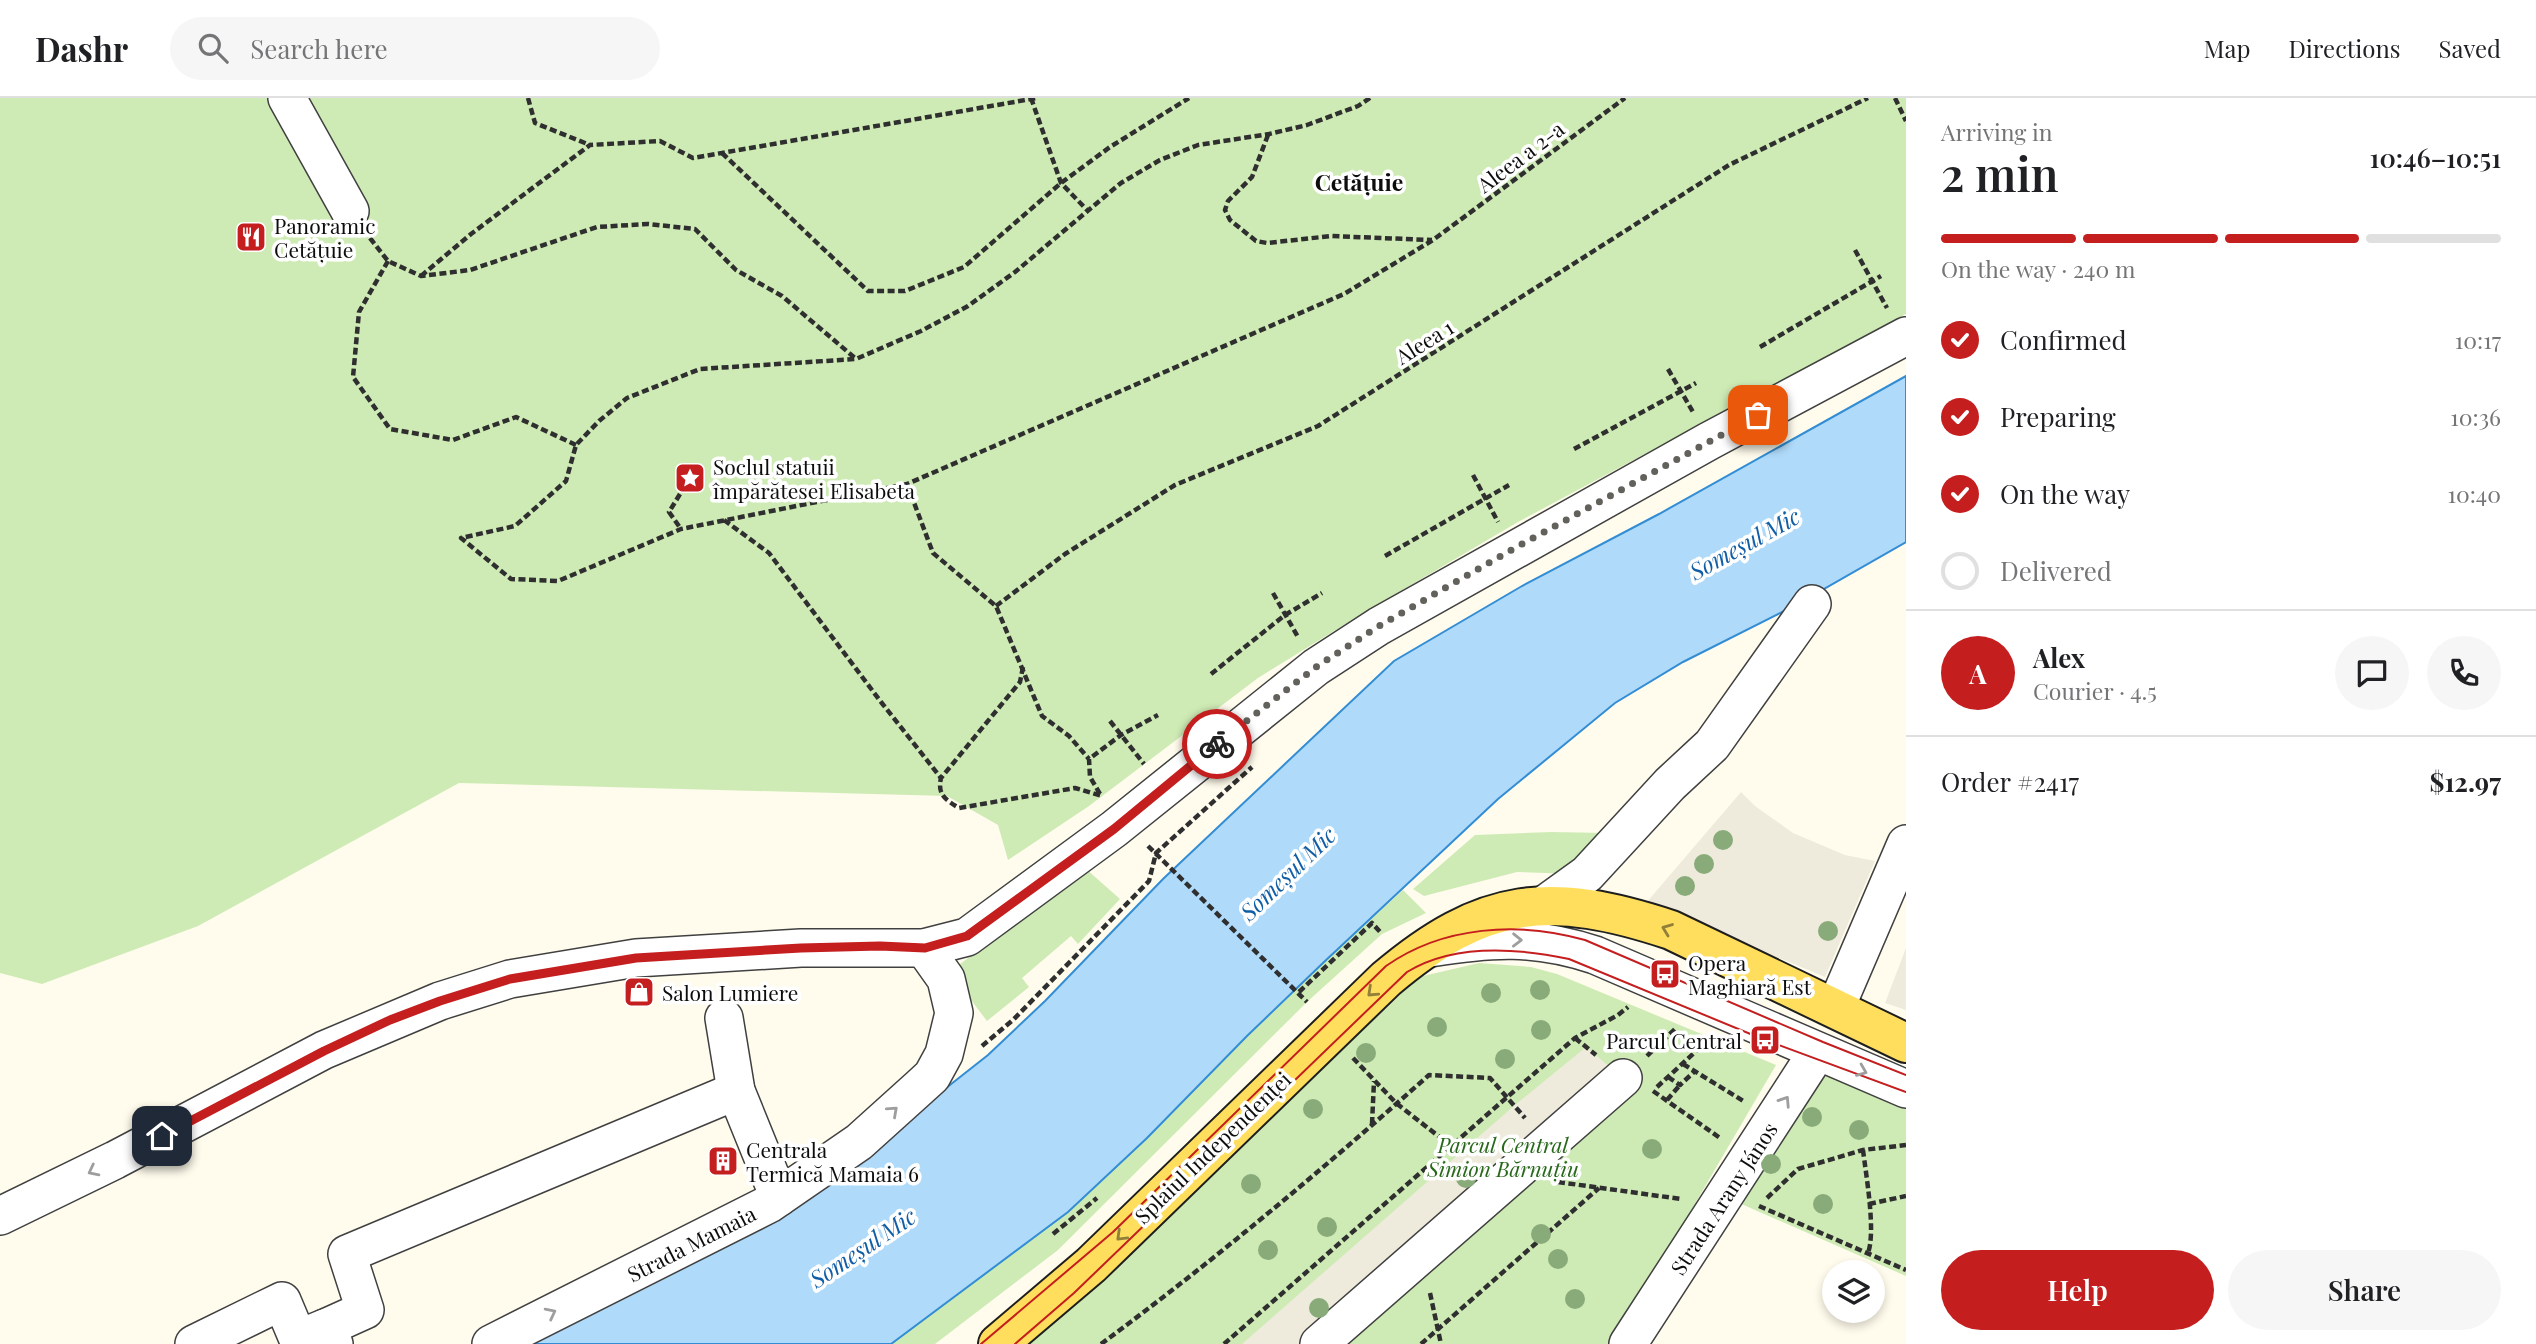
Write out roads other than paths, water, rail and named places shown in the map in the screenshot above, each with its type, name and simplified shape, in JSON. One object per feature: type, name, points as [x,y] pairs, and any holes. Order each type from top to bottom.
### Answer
[{"type":"main road","name":"Splaiul Independenței","points":[[998,1344],[1091,1265],[1386,979],[1424,949],[1479,918],[1517,907],[1544,905],[1607,912],[1671,930],[1836,1007],[1906,1043]]},
{"type":"street","points":[[287,98],[350,211]]},
{"type":"street","points":[[0,1216],[116,1160],[324,1051],[415,1010],[510,979],[624,960],[685,954],[880,946],[925,948],[967,936],[1001,914],[1114,829],[1307,674],[1379,626],[1709,441],[1899,326]]},
{"type":"street","points":[[1544,905],[1587,874],[1670,784],[1713,745],[1812,604]]},
{"type":"street","points":[[1836,1007],[1906,844]]},
{"type":"street","points":[[1424,949],[1491,940],[1542,940],[1564,945],[1595,955],[1906,1089]]},
{"type":"street","name":"Strada Mamaia","points":[[491,1344],[779,1197],[859,1142],[932,1076],[944,1055],[954,1013],[946,979],[925,948]]},
{"type":"street","points":[[724,1018],[736,1091],[779,1197]]},
{"type":"street","name":"Strada Arany János","points":[[1628,1344],[1773,1119],[1819,1053]]},
{"type":"street","points":[[1319,1344],[1638,1084]]},
{"type":"street","points":[[194,1344],[282,1301],[298,1339],[330,1336],[365,1310],[347,1254],[736,1091]]},
{"type":"water","name":"Someșul Mic","points":[[1906,376],[1906,542],[1794,606],[1683,662],[1615,703],[1498,799],[1324,962],[1147,1138],[1068,1212],[891,1344],[526,1344],[908,1118],[988,1055],[1045,1001],[1163,879],[1394,661],[1522,586],[1659,514]]},
{"type":"tram line","points":[[981,1344],[1113,1232],[1386,966],[1432,942],[1456,935],[1508,929],[1534,930],[1585,940],[1906,1075]]},
{"type":"tram line","points":[[1015,1344],[1074,1293],[1407,972],[1445,956],[1486,950],[1528,952],[1569,959],[1765,1040],[1906,1092]]},
{"type":"place","name":"Panoramic Cetățuie","points":[[251,237]]},
{"type":"place","name":"Soclul statuii împărătesei Elisabeta","points":[[690,478]]},
{"type":"place","name":"Opera Maghiară Est","points":[[1665,974]]},
{"type":"place","name":"Salon Lumiere","points":[[639,992]]},
{"type":"place","name":"Parcul Central","points":[[1765,1040]]},
{"type":"place","name":"Centrala Termică Mamaia 6","points":[[723,1161]]},
{"type":"district","name":"Cetățuie","points":[[1359,181]]},
{"type":"park label","name":"Parcul Central Simion Bărnuțiu","points":[[1503,1156]]}]
